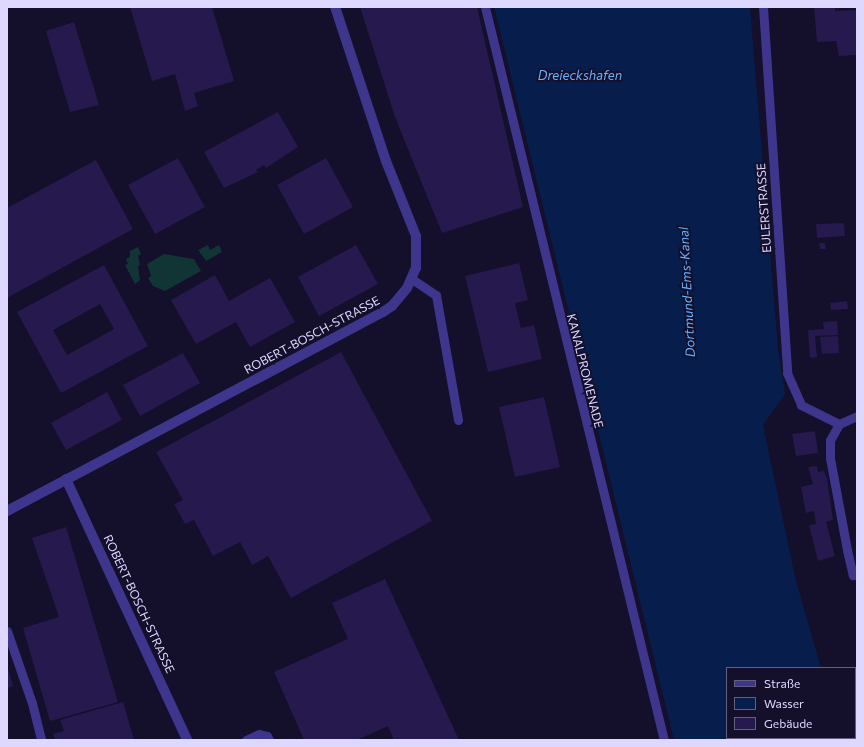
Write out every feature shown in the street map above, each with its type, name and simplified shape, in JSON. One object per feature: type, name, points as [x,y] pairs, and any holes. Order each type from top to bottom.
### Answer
[{"type":"street","name":"ROBERT-BOSCH-STRASSE","points":[[7,512],[66,479],[384,312],[401,297],[412,280],[417,257],[416,236],[386,161],[334,7]]},
{"type":"street","name":"ROBERT-BOSCH-STRASSE","points":[[66,479],[187,740]]},
{"type":"lane","name":"KANALPROMENADE","points":[[485,7],[664,740]]},
{"type":"lane","name":"EULERSTRASSE","points":[[763,7],[787,373],[801,405],[839,424]]},
{"type":"lane","points":[[412,280],[436,295],[458,420]]},
{"type":"lane","points":[[857,416],[839,424],[830,440],[830,458],[847,550],[853,575],[857,575]]},
{"type":"lane","points":[[7,631],[32,703],[41,740]]},
{"type":"lane","points":[[246,740],[259,734],[267,736],[269,740]]},
{"type":"green space","points":[[208,245],[210,250],[219,245],[222,252],[206,261],[198,250]]},
{"type":"green space","points":[[138,247],[141,254],[138,256],[140,265],[138,266],[140,280],[135,284],[125,265],[128,264],[126,259],[130,257],[130,251]]},
{"type":"green space","points":[[164,254],[194,259],[201,271],[165,291],[153,286],[148,278],[151,276],[147,264]]},
{"type":"water","points":[[494,7],[750,7],[778,349],[785,394],[763,425],[796,581],[821,667],[726,667],[726,739],[847,740],[674,740]]},
{"type":"building","points":[[130,7],[212,7],[234,81],[194,93],[198,106],[185,111],[175,74],[152,81]]},
{"type":"building","points":[[360,7],[477,7],[523,207],[442,233],[395,117]]},
{"type":"building","points":[[814,7],[835,7],[835,11],[857,10],[857,55],[839,56],[836,41],[817,42]]},
{"type":"building","points":[[74,22],[99,105],[70,112],[46,31]]},
{"type":"building","points":[[278,112],[298,147],[266,168],[264,165],[256,170],[258,172],[224,188],[204,152]]},
{"type":"building","points":[[178,158],[205,207],[155,234],[128,185]]},
{"type":"building","points":[[326,158],[353,207],[304,234],[277,185]]},
{"type":"building","points":[[96,160],[133,229],[7,298],[7,208]]},
{"type":"building","points":[[844,223],[845,236],[817,238],[816,224]]},
{"type":"building","points":[[819,243],[825,243],[826,249],[820,249]]},
{"type":"building","points":[[356,245],[378,284],[319,316],[298,277]]},
{"type":"building","points":[[519,263],[528,300],[515,303],[521,328],[534,325],[542,359],[488,372],[465,276]]},
{"type":"building","points":[[104,265],[148,346],[61,393],[17,312]],"holes":[[[100,304],[114,329],[67,355],[53,330]]]},
{"type":"building","points":[[215,275],[229,301],[270,278],[295,322],[250,347],[236,322],[196,344],[171,300]]},
{"type":"building","points":[[847,301],[848,309],[831,310],[830,303]]},
{"type":"building","points":[[837,321],[838,335],[815,336],[817,357],[810,358],[808,330],[824,329],[823,322]]},
{"type":"building","points":[[838,336],[839,353],[822,354],[820,337]]},
{"type":"building","points":[[341,352],[432,521],[291,598],[268,556],[252,565],[240,542],[213,556],[194,520],[185,524],[174,504],[183,500],[156,452]]},
{"type":"building","points":[[183,353],[200,383],[140,416],[123,385]]},
{"type":"building","points":[[107,392],[122,420],[66,450],[51,423]]},
{"type":"building","points":[[544,397],[560,467],[515,477],[499,407]]},
{"type":"building","points":[[815,431],[818,453],[796,456],[792,434]]},
{"type":"building","points":[[817,466],[818,472],[824,471],[827,478],[833,520],[826,522],[835,556],[818,561],[809,525],[816,524],[814,511],[806,513],[801,487],[813,484],[808,467]]},
{"type":"building","points":[[66,527],[118,702],[50,721],[23,628],[59,617],[32,538]]},
{"type":"building","points":[[385,579],[459,740],[394,740],[388,726],[357,740],[304,740],[274,672],[348,639],[332,603]]},
{"type":"building","points":[[7,666],[13,686],[7,688]]},
{"type":"building","points":[[123,702],[134,740],[55,740],[53,734],[64,731],[60,720]]},
{"type":"water label","name":"Dreieckshafen","points":[[580,75]]},
{"type":"water label","name":"Dortmund-Ems-Kanal","points":[[687,292]]}]
